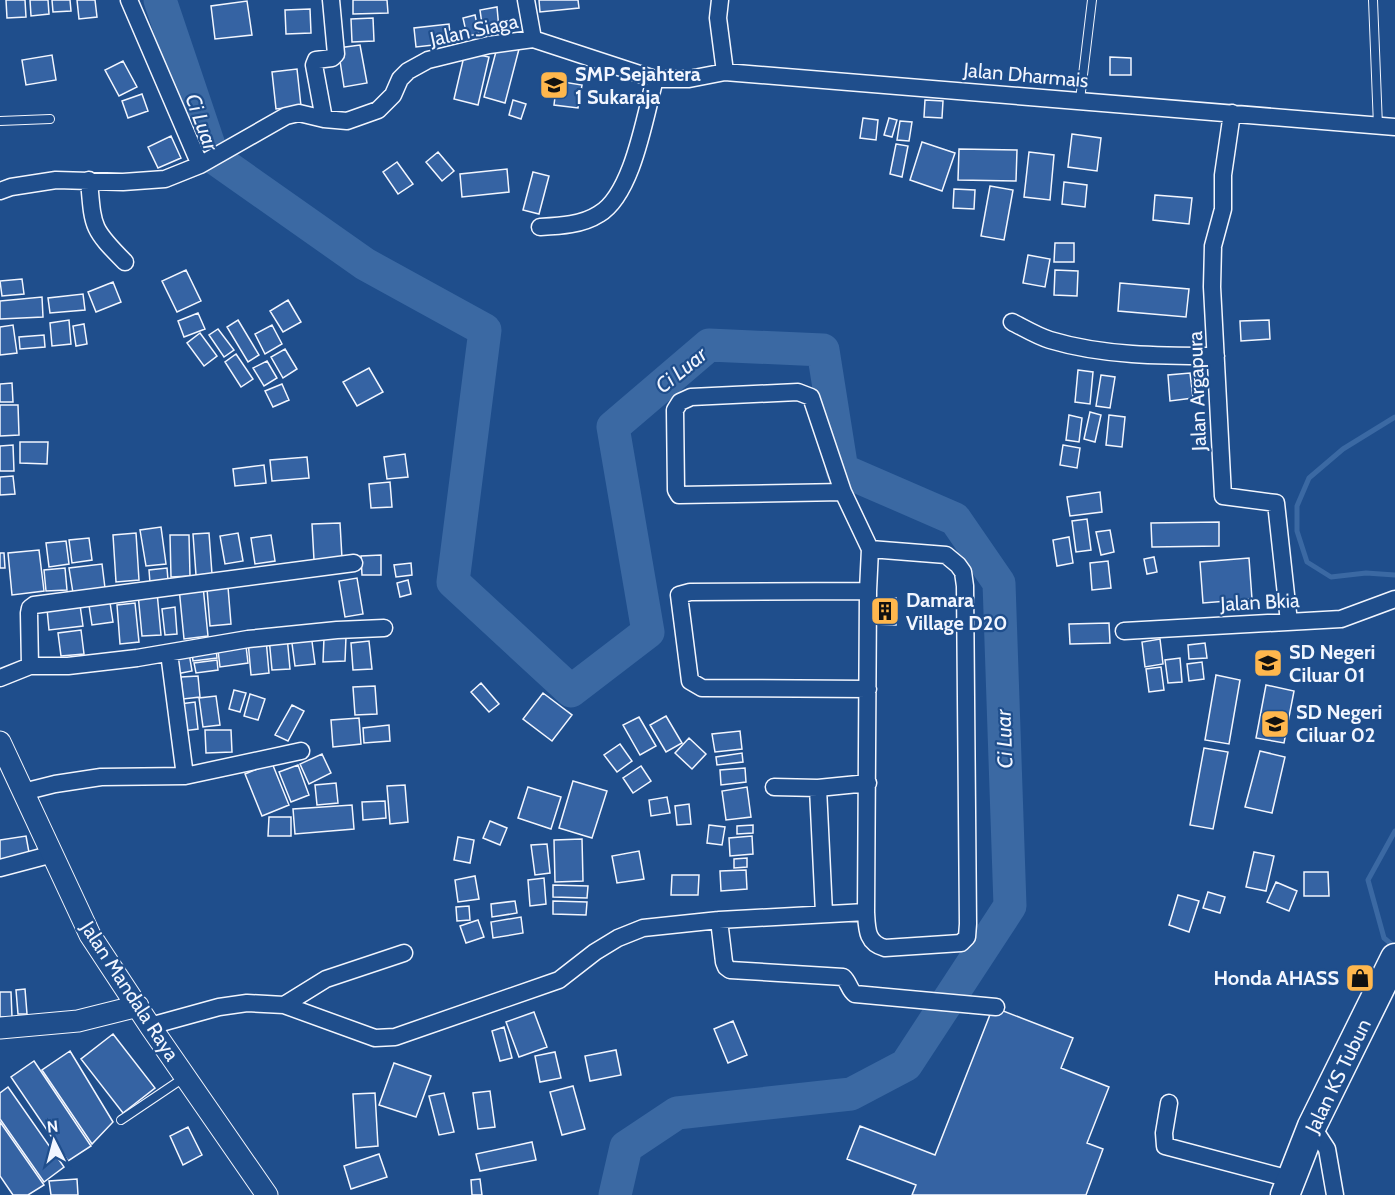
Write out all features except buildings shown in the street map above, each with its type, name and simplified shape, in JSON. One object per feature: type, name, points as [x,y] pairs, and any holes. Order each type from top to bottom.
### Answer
[{"type":"highway","name":"Jalan KS Tubun","points":[[1288,1187],[1312,1126],[1393,963]]},
{"type":"street","points":[[129,0],[203,163]]},
{"type":"street","points":[[324,119],[314,65],[319,58],[332,58],[336,54],[332,0]]},
{"type":"street","points":[[525,0],[533,39]]},
{"type":"street","points":[[720,0],[718,18],[725,72]]},
{"type":"street","name":"Jalan Siaga","points":[[0,191],[56,180],[123,182],[165,179],[203,163],[286,116],[299,113],[324,119],[348,121],[378,110],[393,95],[400,79],[408,71],[428,60],[489,45],[533,39],[655,79],[689,79],[725,72]]},
{"type":"street","name":"Jalan Dharmais","points":[[725,72],[1387,126]]},
{"type":"street","points":[[540,227],[567,225],[600,214],[616,196],[629,174],[655,79]]},
{"type":"street","name":"Jalan Argapura","points":[[1232,113],[1223,176],[1223,209],[1213,246],[1212,287],[1223,496],[1276,503],[1289,622]]},
{"type":"street","points":[[89,180],[92,221],[103,240],[125,262]]},
{"type":"street","points":[[1012,322],[1048,339],[1083,348],[1158,356],[1216,356]]},
{"type":"street","points":[[843,492],[679,495],[676,490],[675,410],[680,402],[691,397],[798,392],[811,397],[843,492],[870,549],[867,935],[876,946],[885,948],[961,943],[967,937],[963,572],[946,555],[870,549]]},
{"type":"street","points":[[30,666],[28,613],[34,605],[354,563]]},
{"type":"street","points":[[868,591],[690,592],[679,595],[692,684],[702,688],[868,689]]},
{"type":"street","name":"Jalan Bkia","points":[[1124,631],[1341,619],[1395,599]]},
{"type":"street","points":[[0,678],[30,666],[68,666],[248,639],[384,628]]},
{"type":"street","points":[[169,652],[185,776]]},
{"type":"street","name":"Jalan Mandala Raya","points":[[0,742],[90,935],[267,1195]]},
{"type":"street","points":[[23,792],[55,784],[101,777],[185,776],[302,752]]},
{"type":"street","points":[[774,787],[818,788],[868,783]]},
{"type":"street","points":[[818,788],[824,913]]},
{"type":"street","points":[[0,868],[53,854]]},
{"type":"street","points":[[150,1026],[219,1007],[247,1003],[284,1005],[375,1038],[394,1037],[559,980],[595,952],[618,938],[643,928],[719,920],[866,912]]},
{"type":"street","points":[[719,920],[724,962],[730,970],[843,977],[855,994],[996,1007]]},
{"type":"street","points":[[284,1005],[326,980],[404,953]]},
{"type":"street","points":[[0,1028],[78,1021],[138,1006]]},
{"type":"street","points":[[1168,1103],[1164,1133],[1165,1146],[1288,1187]]},
{"type":"street","points":[[1312,1126],[1327,1149],[1335,1195]]},
{"type":"lane","points":[[1080,100],[1092,0]]},
{"type":"lane","points":[[1373,0],[1387,126]]},
{"type":"lane","points":[[0,121],[50,119]]},
{"type":"lane","points":[[121,1120],[185,1077]]},
{"type":"waterway","name":"Ci Luar","points":[[160,0],[213,157],[365,264],[485,330],[453,582],[571,691],[648,632],[613,427],[709,345],[823,350],[842,470],[955,519],[999,583],[1010,906],[906,1065],[851,1094],[677,1113],[626,1147],[615,1195]]},
{"type":"waterway","points":[[1395,417],[1343,449],[1309,478],[1297,506],[1297,531],[1307,562],[1331,577],[1366,573],[1395,575]]},
{"type":"waterway","points":[[1395,831],[1368,880],[1384,938],[1395,947]]},
{"type":"place","name":"SMP Sejahtera 1 Sukaraja","points":[[554,85]]},
{"type":"place","name":"Damara Village D20","points":[[885,611]]},
{"type":"place","name":"SD Negeri Ciluar 01","points":[[1268,663]]},
{"type":"place","name":"SD Negeri Ciluar 02","points":[[1275,724]]},
{"type":"place","name":"Honda AHASS","points":[[1360,978]]}]
